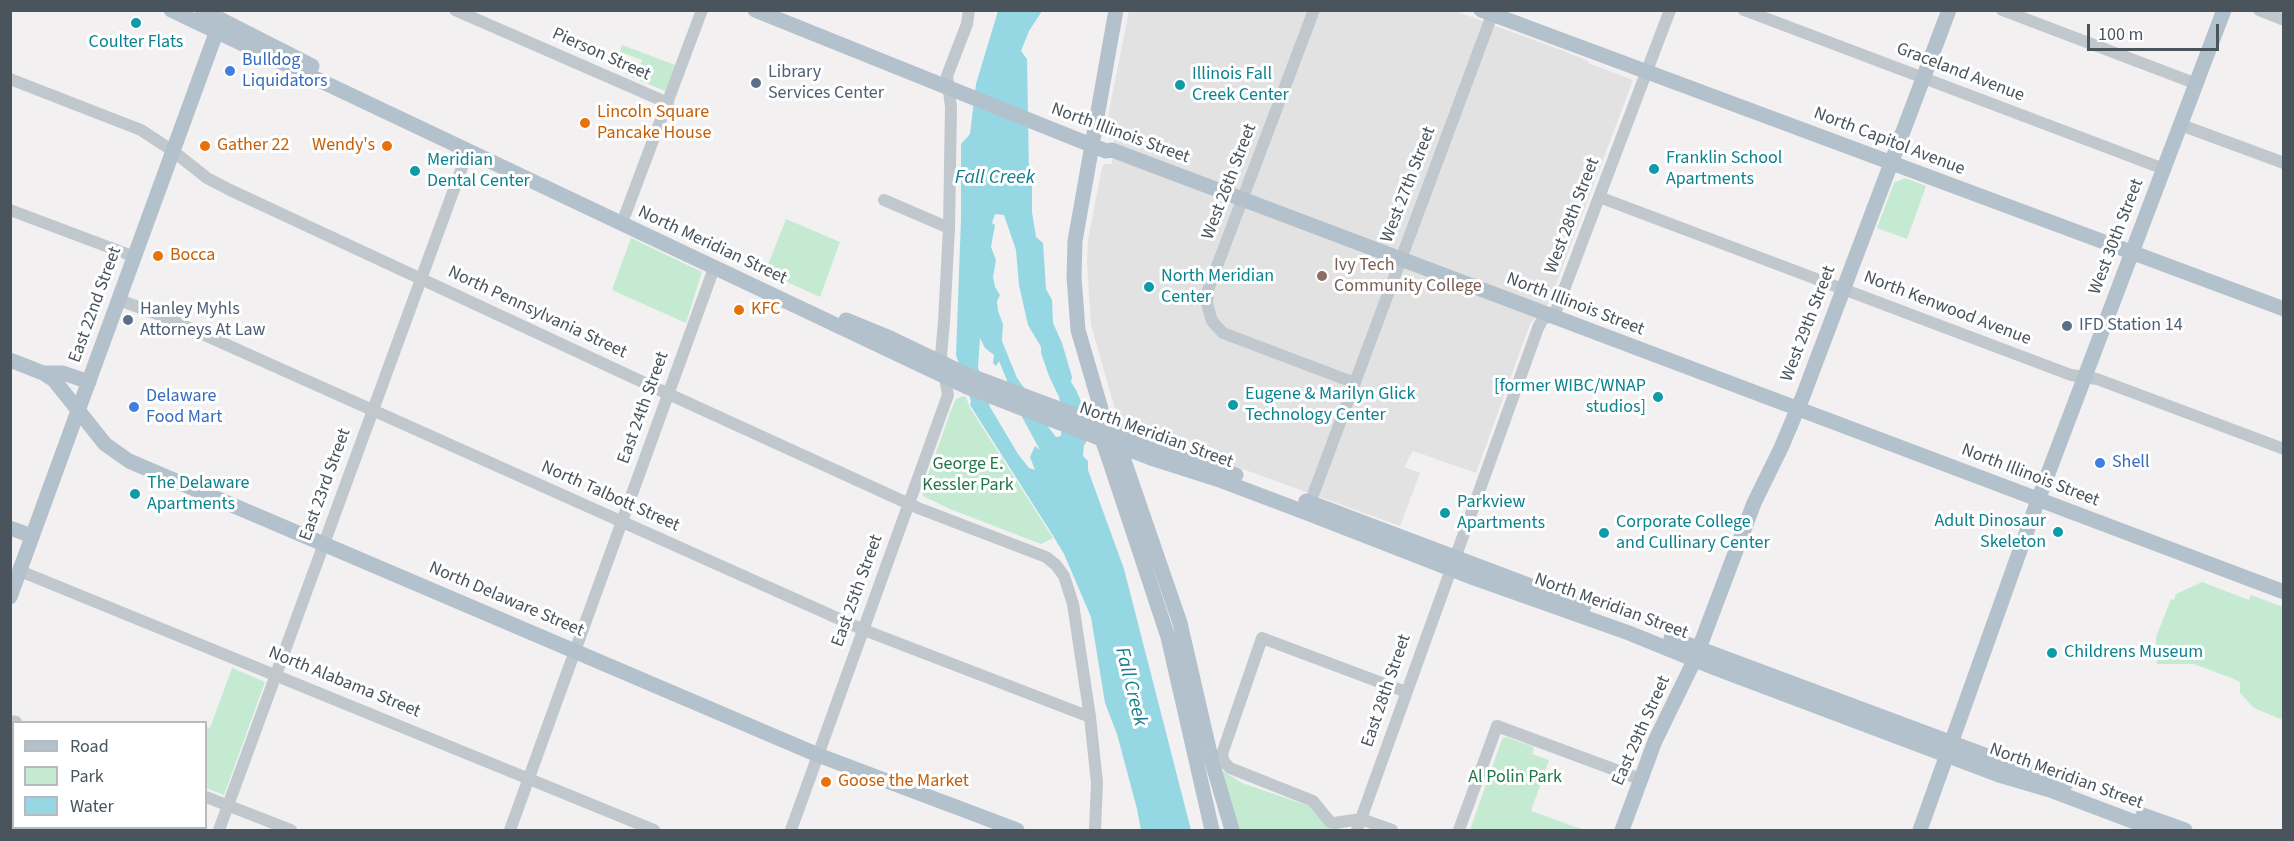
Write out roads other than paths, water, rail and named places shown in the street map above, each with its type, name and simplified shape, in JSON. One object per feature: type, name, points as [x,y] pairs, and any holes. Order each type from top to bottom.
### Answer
[{"type":"main road","name":"North Meridian Street","points":[[171,10],[220,22],[836,316],[890,338],[944,370]]},
{"type":"main road","name":"North Meridian Street","points":[[202,10],[220,22],[468,151],[714,268],[965,380],[1097,430],[1311,503],[1452,563]]},
{"type":"main road","name":"North Illinois Street","points":[[755,10],[774,14],[955,92],[1091,146],[1106,151],[1112,150],[2283,592]]},
{"type":"main road","points":[[1116,10],[1075,241],[1075,301],[1078,330],[1097,430],[1164,621],[1212,831]]},
{"type":"main road","name":"West 29th Street","points":[[1697,654],[1754,503],[1797,409],[1949,10]]},
{"type":"main road","name":"West 30th Street","points":[[1920,831],[2038,500],[2224,10]]},
{"type":"main road","name":"North Capitol Avenue","points":[[1486,13],[2283,309]]},
{"type":"main road","name":"East 22nd Street","points":[[10,597],[220,22]]},
{"type":"main road","name":"North Delaware Street","points":[[10,360],[43,373],[54,380],[105,444],[122,457],[818,755],[1017,831]]},
{"type":"main road","points":[[43,373],[63,373],[89,382]]},
{"type":"main road","points":[[1097,430],[1119,446],[1180,622],[1212,762],[1232,831]]},
{"type":"main road","name":"North Meridian Street","points":[[1119,446],[1452,563],[1949,749],[2185,831]]},
{"type":"main road","points":[[10,528],[32,536]]},
{"type":"main road","name":"East 29th Street","points":[[1622,831],[1655,741],[1697,654]]},
{"type":"main road","name":"North Meridian Street","points":[[1949,749],[1999,775],[2050,790],[2156,831]]},
{"type":"main road","points":[[1204,794],[1221,831]]},
{"type":"street","name":"Pierson Street","points":[[455,10],[668,103]]},
{"type":"street","points":[[625,215],[702,10]]},
{"type":"street","name":"East 25th Street","points":[[791,831],[948,394],[944,370],[951,107],[955,92],[947,76],[967,24],[969,10]]},
{"type":"street","name":"West 26th Street","points":[[1314,10],[1208,290],[1207,304],[1212,321],[1223,333],[1355,383]]},
{"type":"street","name":"West 28th Street","points":[[1452,563],[1540,322],[1557,308],[1670,10]]},
{"type":"street","name":"Graceland Avenue","points":[[1744,10],[2164,169]]},
{"type":"street","points":[[2002,10],[2197,84]]},
{"type":"street","points":[[2259,10],[2283,20]]},
{"type":"street","name":"West 27th Street","points":[[1311,503],[1486,13]]},
{"type":"street","name":"North Pennsylvania Street","points":[[10,79],[128,124],[173,151],[207,178],[230,190],[669,394],[909,504],[1041,555],[1056,565],[1066,581],[1072,604],[1090,717]]},
{"type":"street","points":[[2181,124],[2283,163]]},
{"type":"street","name":"East 23rd Street","points":[[219,831],[468,151]]},
{"type":"street","name":"North Kenwood Avenue","points":[[1599,197],[2071,375],[2097,379],[2283,449]]},
{"type":"street","points":[[884,200],[949,228]]},
{"type":"street","points":[[10,210],[135,257]]},
{"type":"street","name":"East 24th Street","points":[[510,831],[714,268]]},
{"type":"street","name":"North Talbott Street","points":[[119,300],[160,315],[864,630],[1090,717]]},
{"type":"street","name":"East 28th Street","points":[[1359,825],[1452,563]]},
{"type":"street","name":"North Alabama Street","points":[[20,571],[654,831]]},
{"type":"street","points":[[1392,831],[1330,822],[1313,801],[1230,768],[1223,759],[1222,750],[1262,638],[1406,692]]},
{"type":"street","points":[[1090,717],[1097,783],[1095,830]]},
{"type":"street","points":[[1459,831],[1497,726],[1640,779]]},
{"type":"street","points":[[207,797],[291,831]]},
{"type":"water","name":"Fall Creek","points":[[998,11],[1042,11],[1029,31],[1021,51],[1027,59],[1029,173],[1032,179],[1032,212],[1036,237],[1043,243],[1046,289],[1052,300],[1053,323],[1062,343],[1072,377],[1071,382],[1085,410],[1086,443],[1083,456],[1088,461],[1088,470],[1124,569],[1191,830],[1141,830],[1117,734],[1105,703],[1091,617],[1064,554],[970,405],[971,401],[956,355],[961,144],[970,134],[976,84]],"holes":[[[995,214],[1004,215],[1016,250],[1019,285],[1028,325],[1041,347],[1049,376],[1059,397],[1062,411],[1061,436],[1056,437],[1039,415],[1032,399],[1017,378],[1002,341],[1003,324],[997,301],[1000,295],[993,277],[996,260],[991,247],[995,225],[992,223]],[[980,338],[985,348],[994,355],[993,363],[996,366],[999,361],[1022,417],[1040,450],[1035,446],[1030,457],[1035,470],[1029,468],[1018,454],[990,407],[978,367]]]},
{"type":"place","name":"Coulter Flats","points":[[136,23]]},
{"type":"place","name":"Bulldog Liquidators","points":[[230,71]]},
{"type":"place","name":"Library Services Center","points":[[756,83]]},
{"type":"place","name":"Illinois Fall Creek Center","points":[[1180,85]]},
{"type":"place","name":"Lincoln Square Pancake House","points":[[585,123]]},
{"type":"place","name":"Gather 22","points":[[205,146]]},
{"type":"place","name":"Wendy's","points":[[387,146]]},
{"type":"place","name":"Franklin School Apartments","points":[[1654,169]]},
{"type":"place","name":"Meridian Dental Center","points":[[415,171]]},
{"type":"place","name":"Bocca","points":[[158,256]]},
{"type":"place","name":"Ivy Tech Community College","points":[[1322,276]]},
{"type":"place","name":"North Meridian Center","points":[[1149,287]]},
{"type":"place","name":"KFC","points":[[739,310]]},
{"type":"place","name":"Hanley Myhls Attorneys At Law","points":[[128,320]]},
{"type":"place","name":"IFD Station 14","points":[[2067,326]]},
{"type":"place","name":"[former WIBC/WNAP studios]","points":[[1658,397]]},
{"type":"place","name":"Eugene & Marilyn Glick Technology Center","points":[[1233,405]]},
{"type":"place","name":"Delaware Food Mart","points":[[134,407]]},
{"type":"place","name":"Shell","points":[[2100,463]]},
{"type":"place","name":"The Delaware Apartments","points":[[135,494]]},
{"type":"place","name":"Parkview Apartments","points":[[1445,513]]},
{"type":"place","name":"Adult Dinosaur Skeleton","points":[[2058,532]]},
{"type":"place","name":"Corporate College and Cullinary Center","points":[[1604,533]]},
{"type":"place","name":"Childrens Museum","points":[[2052,653]]},
{"type":"place","name":"Goose the Market","points":[[826,782]]},
{"type":"park label","name":"George E. Kessler Park","points":[[968,475]]},
{"type":"park label","name":"Al Polin Park","points":[[1515,778]]}]
